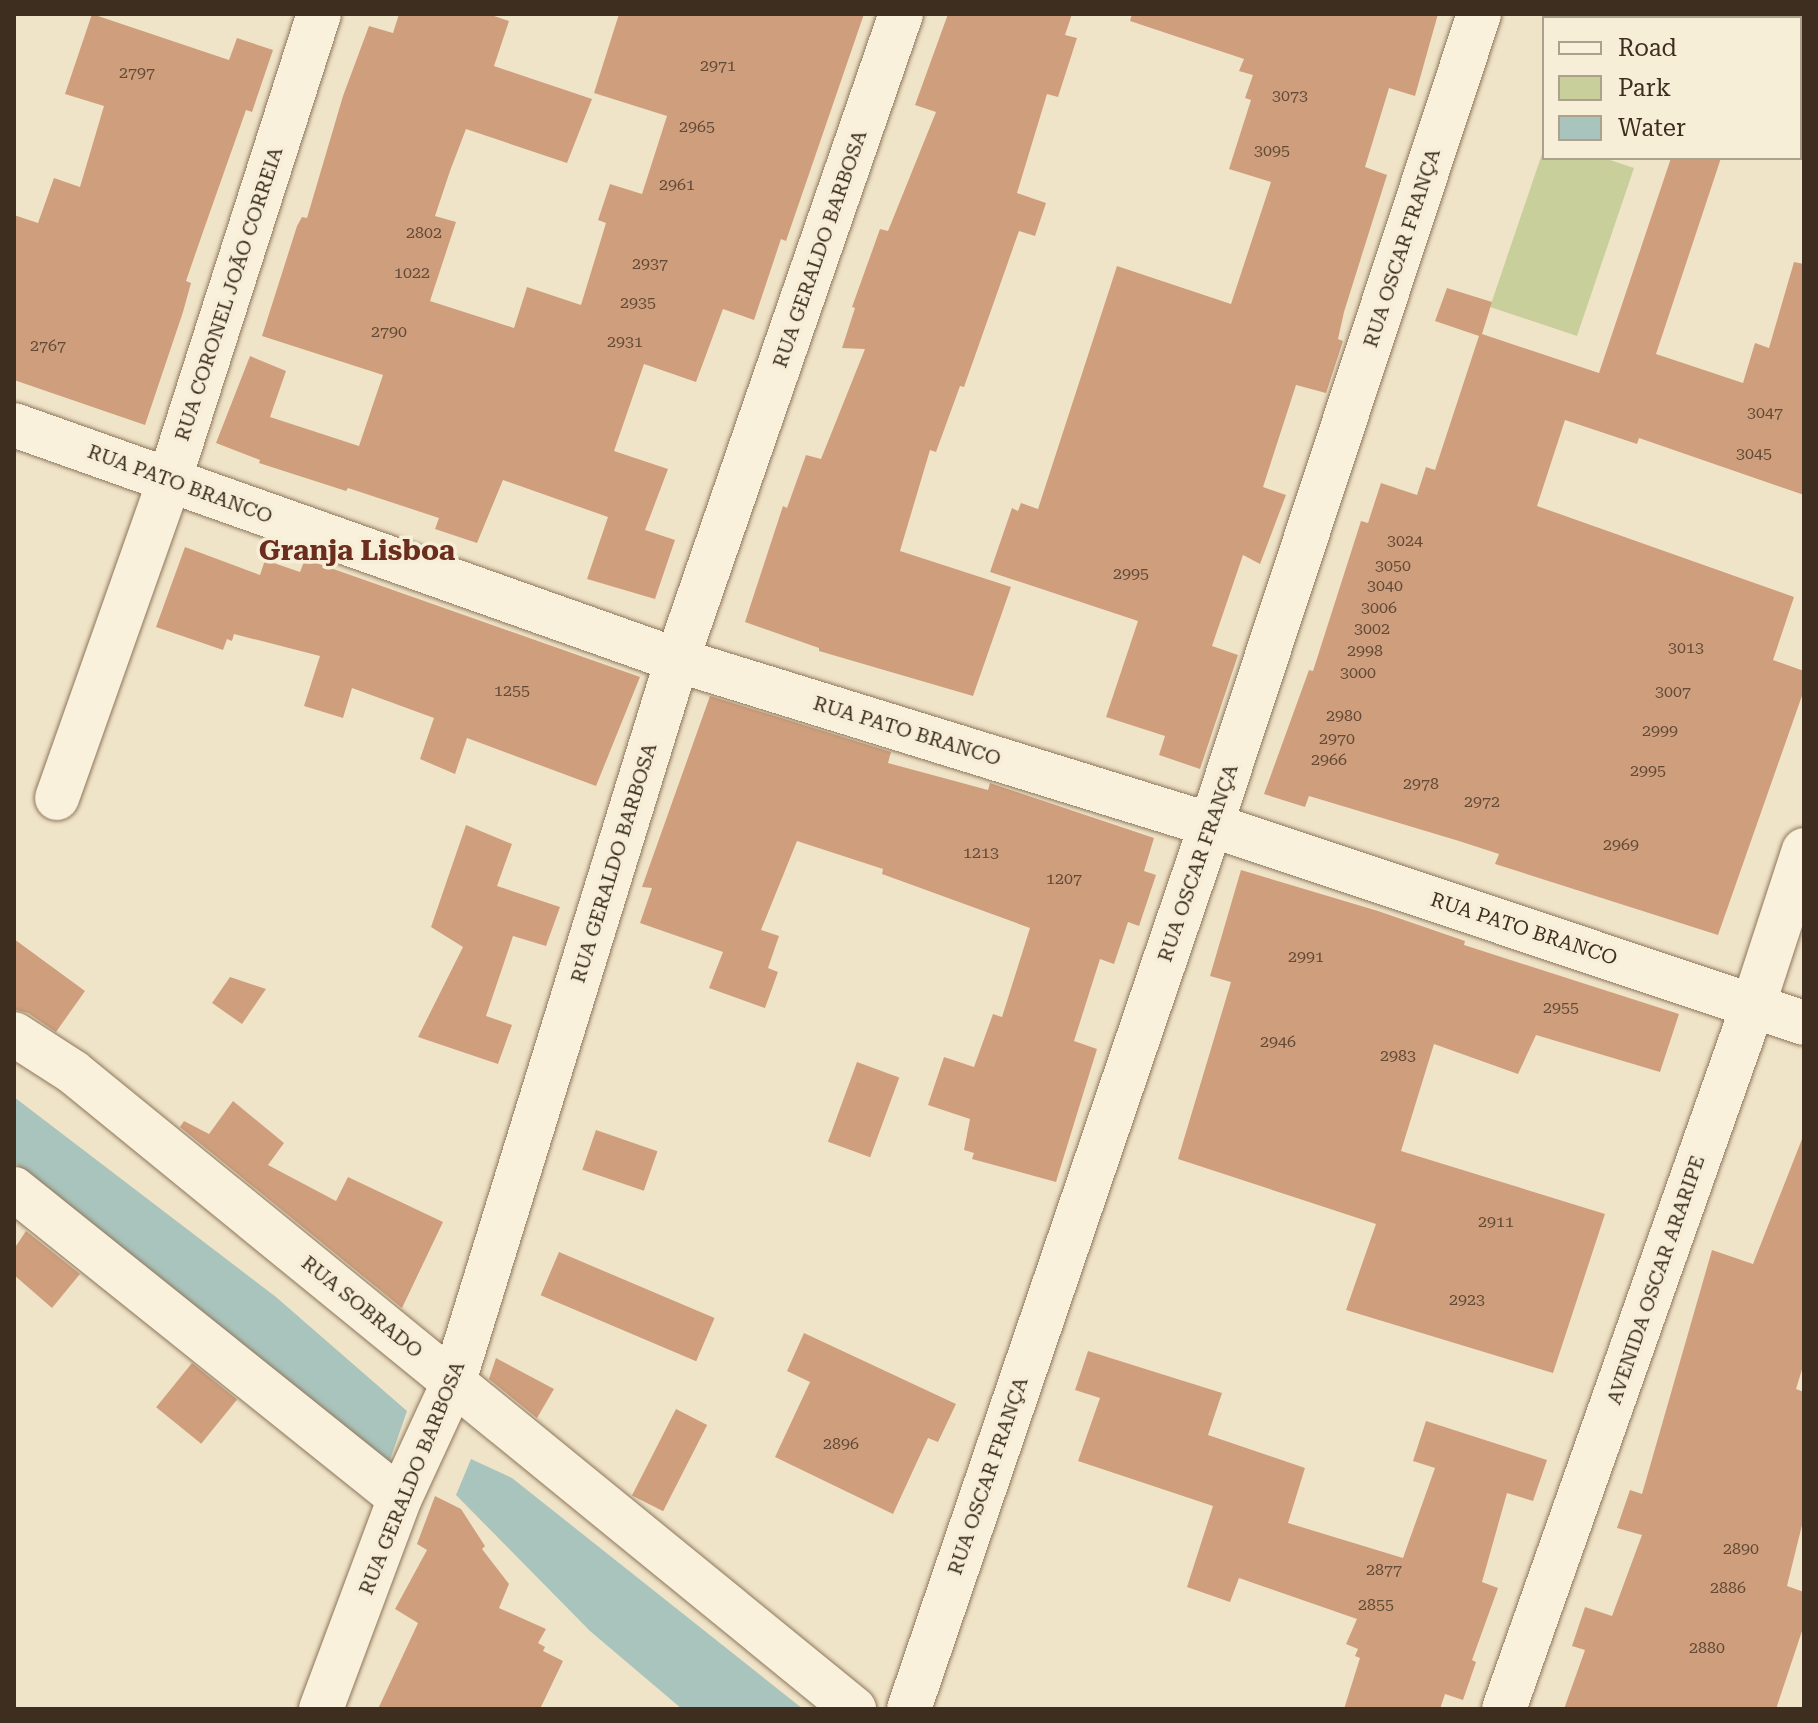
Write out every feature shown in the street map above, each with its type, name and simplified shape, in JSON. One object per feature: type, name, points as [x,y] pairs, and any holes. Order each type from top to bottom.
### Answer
[{"type":"street","name":"RUA CORONEL JOÃO CORREIA","points":[[57,798],[169,481],[319,14]]},
{"type":"street","name":"RUA GERALDO BARBOSA","points":[[321,1709],[400,1498],[454,1381],[677,660],[901,14]]},
{"type":"street","name":"RUA OSCAR FRANÇA","points":[[909,1709],[1211,825],[1479,14]]},
{"type":"street","name":"RUA PATO BRANCO","points":[[14,425],[677,660],[1211,825],[1804,1023]]},
{"type":"street","name":"AVENIDA OSCAR ARARIPE","points":[[1504,1709],[1753,1006],[1804,850]]},
{"type":"street","name":"RUA SOBRADO","points":[[14,1034],[73,1072],[854,1709]]},
{"type":"street","points":[[14,1189],[400,1498]]},
{"type":"green space","points":[[1542,154],[1542,160],[1610,160],[1634,168],[1577,336],[1490,307]]},
{"type":"water","points":[[14,1097],[276,1297],[407,1411],[386,1471],[340,1441],[14,1162]]},
{"type":"water","points":[[471,1459],[512,1478],[803,1709],[682,1709],[590,1631],[456,1495]]},
{"type":"building","points":[[92,14],[229,60],[237,38],[273,50],[252,112],[246,110],[186,281],[191,283],[183,312],[145,425],[14,380],[14,215],[38,223],[54,178],[80,187],[104,106],[65,94]]},
{"type":"building","points":[[399,14],[488,14],[509,21],[494,66],[592,99],[567,163],[466,129],[450,171],[435,216],[456,222],[430,301],[514,328],[527,287],[581,305],[606,223],[598,220],[610,184],[642,194],[667,116],[594,93],[619,14],[864,14],[786,241],[781,239],[754,320],[723,309],[696,382],[644,364],[614,451],[668,469],[645,530],[675,540],[655,599],[587,579],[608,517],[503,480],[477,543],[435,529],[439,518],[259,463],[260,460],[216,443],[250,356],[286,371],[270,417],[359,446],[383,375],[262,336],[297,226],[302,217],[307,218],[343,96],[369,26],[393,33]]},
{"type":"building","points":[[948,14],[1072,14],[1065,35],[1077,38],[1058,97],[1047,94],[1017,193],[1046,203],[1035,236],[1019,231],[964,387],[960,386],[936,452],[930,450],[900,551],[1011,587],[973,696],[819,651],[819,648],[745,622],[783,506],[787,508],[806,455],[821,459],[865,349],[842,348],[855,308],[852,307],[880,229],[888,231],[936,112],[915,105]]},
{"type":"building","points":[[1132,14],[1438,14],[1415,96],[1389,88],[1365,167],[1387,175],[1344,312],[1338,339],[1343,341],[1326,393],[1296,385],[1263,487],[1286,495],[1260,564],[1243,555],[1212,646],[1238,655],[1200,769],[1159,755],[1165,736],[1106,717],[1138,621],[990,572],[1012,508],[1018,511],[1021,503],[1038,509],[1117,266],[1231,304],[1271,182],[1229,169],[1251,100],[1245,98],[1253,75],[1239,71],[1244,59],[1130,21]]},
{"type":"building","points":[[1670,160],[1720,160],[1656,354],[1743,383],[1755,343],[1769,348],[1794,262],[1804,264],[1804,495],[1639,438],[1637,444],[1565,420],[1537,506],[1794,597],[1773,660],[1804,671],[1804,690],[1718,935],[1495,864],[1499,854],[1459,841],[1309,796],[1305,807],[1264,794],[1309,670],[1313,671],[1361,521],[1368,523],[1381,483],[1417,495],[1426,467],[1435,470],[1479,336],[1435,321],[1447,288],[1492,302],[1482,334],[1599,373]]},
{"type":"building","points":[[185,547],[260,575],[265,560],[300,572],[305,559],[640,677],[596,786],[467,738],[455,774],[420,759],[434,718],[352,688],[343,718],[304,706],[320,656],[234,634],[232,641],[227,639],[223,650],[156,627]]},
{"type":"building","points":[[710,696],[891,752],[888,763],[988,790],[990,783],[1154,838],[1144,871],[1156,875],[1139,926],[1128,922],[1114,964],[1100,959],[1074,1041],[1097,1049],[1056,1182],[972,1159],[974,1153],[964,1150],[970,1119],[928,1105],[944,1057],[974,1067],[993,1014],[1002,1017],[1030,928],[882,874],[883,869],[797,841],[761,930],[779,936],[768,968],[778,972],[765,1008],[709,988],[723,952],[640,923],[652,888],[642,887]]},
{"type":"building","points":[[466,825],[512,844],[497,886],[560,907],[546,946],[513,936],[486,1016],[512,1025],[498,1064],[418,1037],[463,947],[431,927]]},
{"type":"building","points":[[1241,870],[1378,911],[1465,941],[1464,945],[1679,1014],[1660,1072],[1536,1035],[1518,1074],[1434,1044],[1401,1151],[1605,1214],[1553,1373],[1346,1310],[1376,1224],[1178,1159],[1231,982],[1210,976]]},
{"type":"building","points":[[14,939],[85,991],[56,1032],[28,1013],[14,1009]]},
{"type":"building","points":[[230,977],[266,989],[242,1024],[212,1003]]},
{"type":"building","points":[[857,1062],[899,1077],[870,1157],[828,1142]]},
{"type":"building","points":[[233,1101],[284,1143],[268,1165],[336,1201],[348,1177],[443,1222],[402,1308],[180,1127],[184,1121],[209,1134]]},
{"type":"building","points":[[596,1130],[657,1151],[644,1191],[582,1170]]},
{"type":"building","points":[[1802,1139],[1804,1363],[1796,1389],[1804,1392],[1804,1517],[1787,1586],[1804,1592],[1804,1625],[1776,1709],[1564,1709],[1585,1650],[1572,1646],[1585,1607],[1612,1616],[1642,1535],[1617,1528],[1630,1490],[1642,1494],[1712,1250],[1753,1264]]},
{"type":"building","points":[[26,1231],[80,1274],[52,1308],[14,1275],[14,1249]]},
{"type":"building","points":[[559,1252],[715,1318],[696,1361],[541,1295]]},
{"type":"building","points":[[804,1333],[956,1404],[938,1442],[928,1438],[893,1514],[775,1457],[810,1382],[787,1371]]},
{"type":"building","points":[[1088,1351],[1222,1393],[1208,1435],[1305,1468],[1288,1523],[1403,1558],[1435,1468],[1413,1461],[1426,1421],[1547,1460],[1533,1501],[1507,1493],[1482,1582],[1498,1588],[1472,1660],[1476,1662],[1463,1700],[1445,1694],[1440,1709],[1344,1709],[1360,1658],[1355,1656],[1358,1649],[1346,1644],[1357,1619],[1239,1578],[1230,1602],[1187,1587],[1213,1506],[1078,1461],[1100,1398],[1075,1390]]},
{"type":"building","points":[[496,1358],[554,1389],[537,1418],[489,1379]]},
{"type":"building","points":[[192,1363],[237,1400],[201,1444],[156,1407]]},
{"type":"building","points":[[676,1409],[707,1425],[663,1511],[632,1495]]},
{"type":"building","points":[[435,1496],[461,1509],[485,1546],[482,1549],[509,1584],[499,1608],[546,1629],[538,1643],[545,1647],[543,1651],[563,1661],[540,1709],[378,1709],[418,1623],[395,1609],[427,1550],[417,1544]]},
{"type":"district","name":"Granja Lisboa","points":[[357,551]]}]
